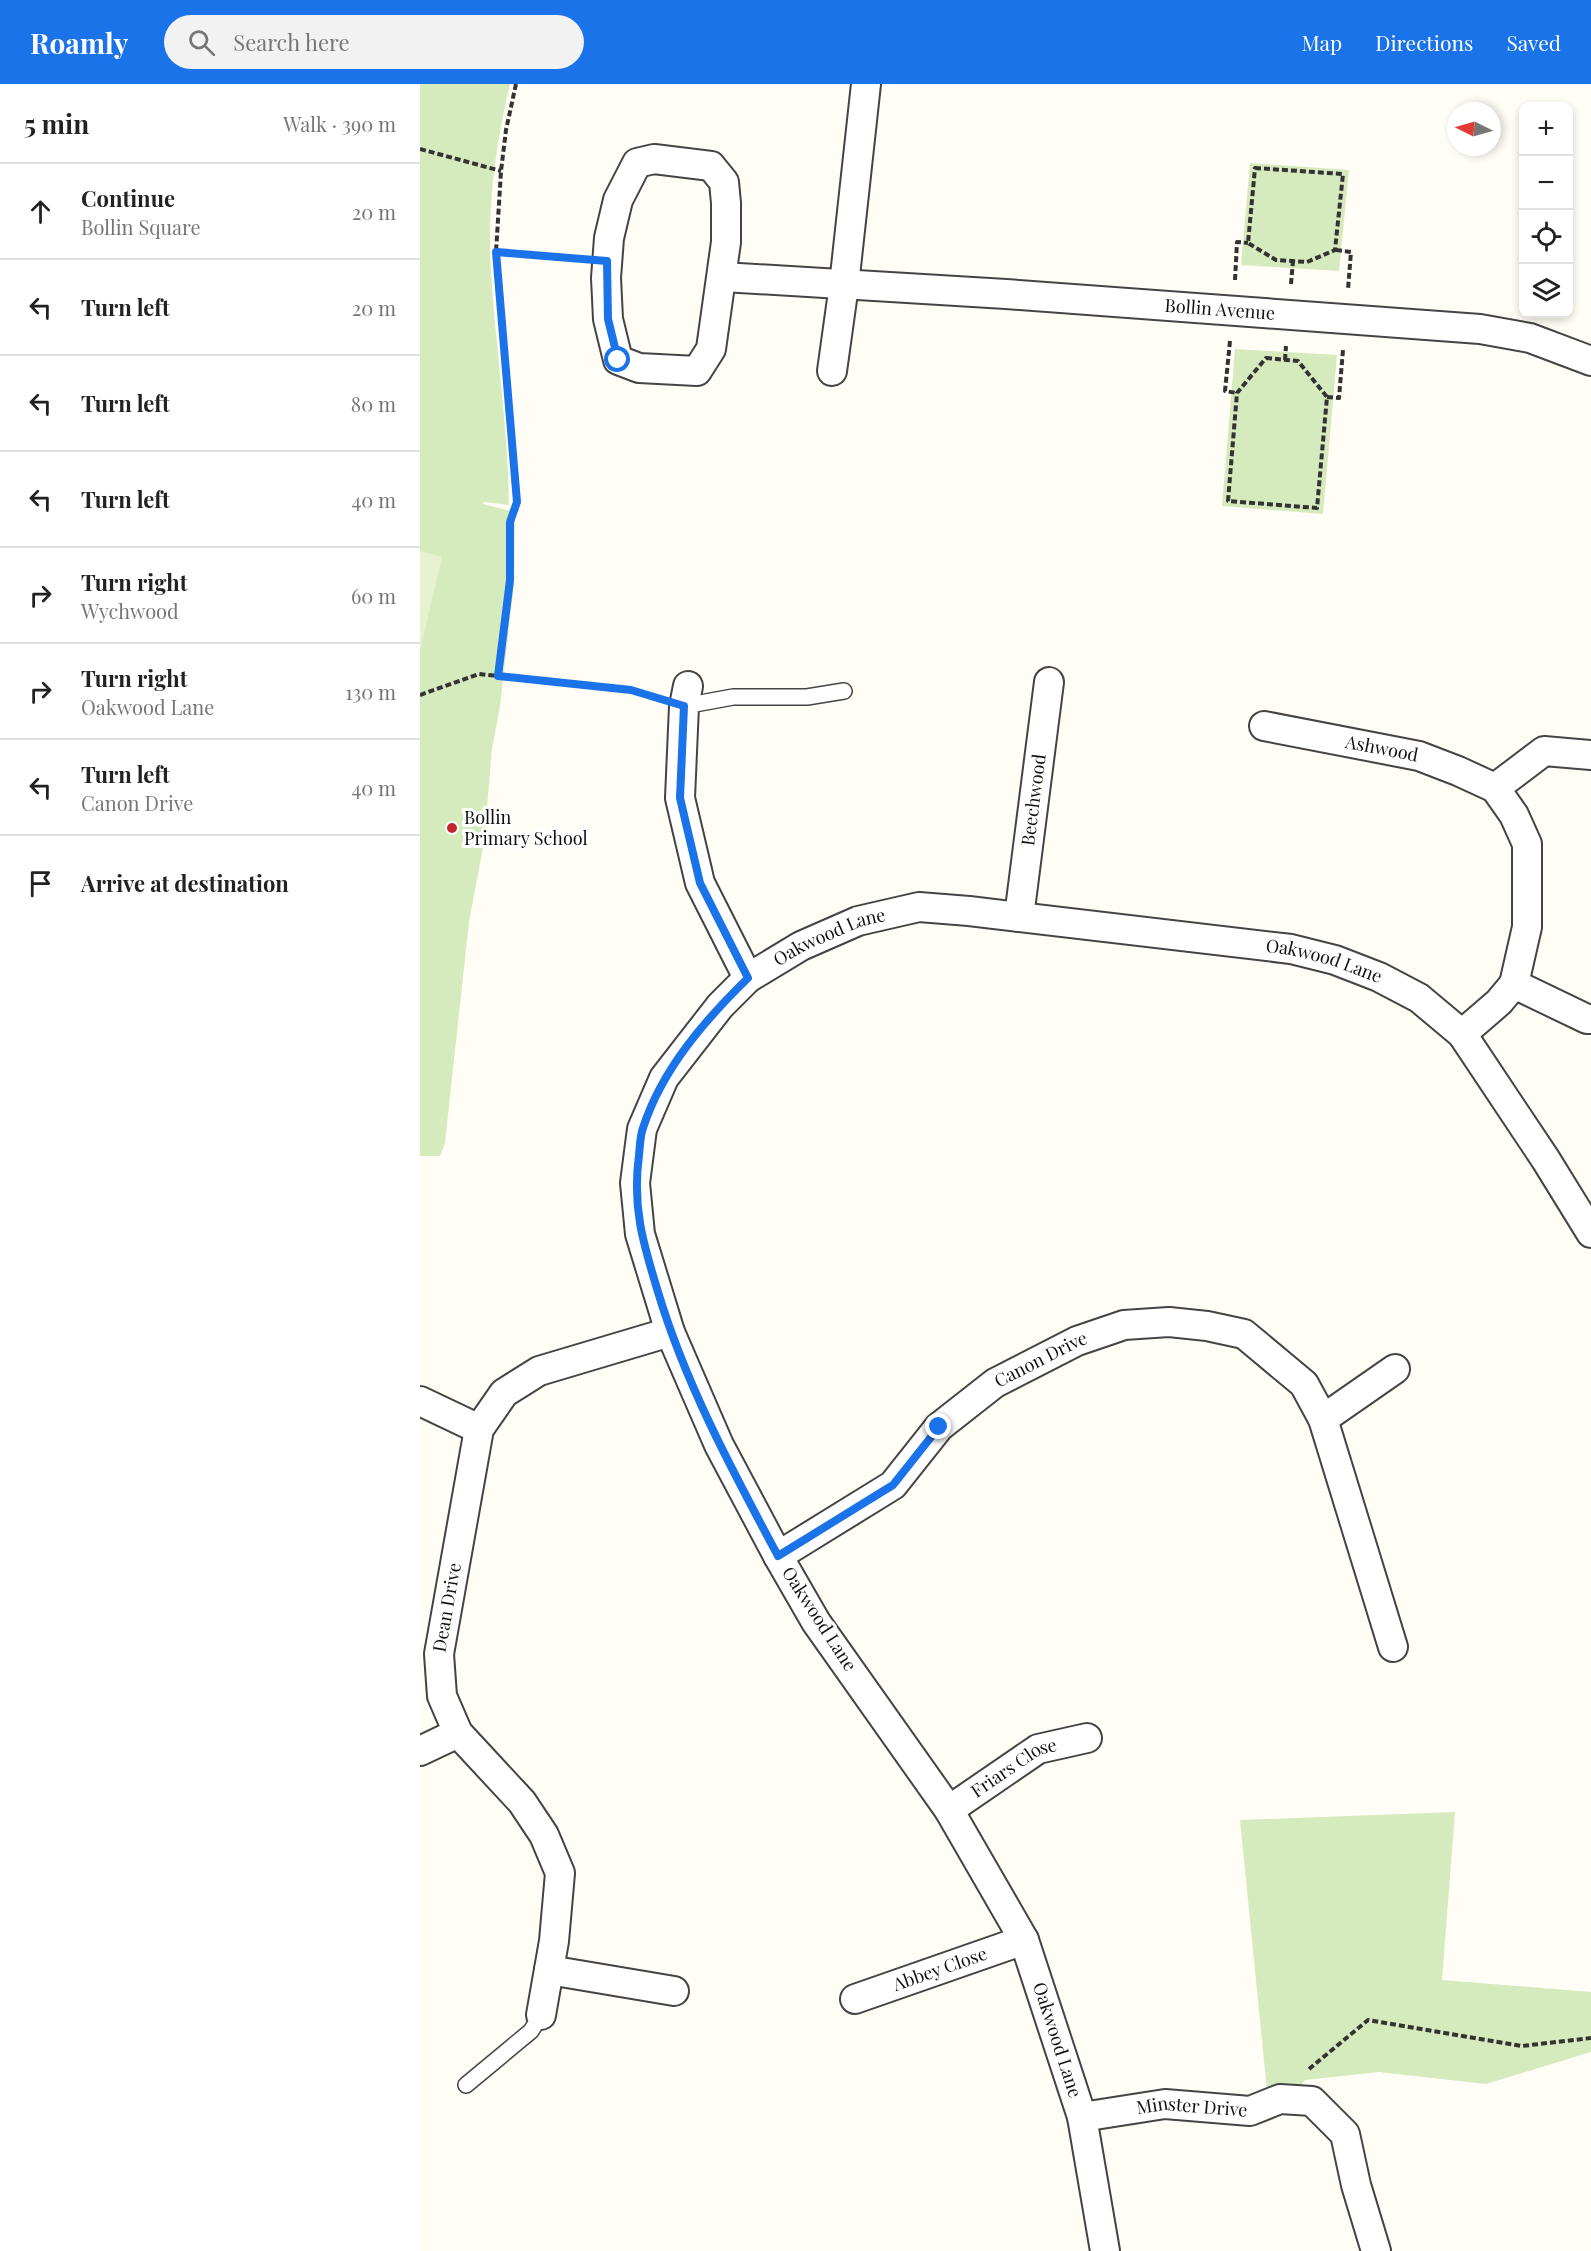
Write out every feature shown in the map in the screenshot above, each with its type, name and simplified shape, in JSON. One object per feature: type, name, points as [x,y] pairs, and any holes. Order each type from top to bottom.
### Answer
[{"type":"street","points":[[832,371],[866,84]]},
{"type":"street","points":[[654,159],[711,166],[724,182],[726,242],[723,277],[711,349],[697,371],[639,368],[618,360],[608,319],[609,237],[618,200],[637,163],[654,159]]},
{"type":"street","name":"Bollin Avenue","points":[[723,277],[1006,294],[1480,329],[1530,338],[1591,361]]},
{"type":"street","name":"Beechwood","points":[[1019,917],[1049,682]]},
{"type":"street","points":[[686,696],[680,798],[700,883],[748,978]]},
{"type":"street","name":"Ashwood","points":[[1264,726],[1419,756],[1495,788]]},
{"type":"street","points":[[1462,1034],[1499,1002],[1514,984],[1527,927],[1527,844],[1514,815],[1495,788],[1544,751],[1591,755]]},
{"type":"street","name":"Oakwood Lane","points":[[1105,2251],[1082,2117],[1024,1940],[948,1810],[816,1622],[719,1445],[670,1332],[640,1234],[635,1183],[642,1129],[664,1078],[720,1006],[748,978],[801,946],[849,925],[919,907],[1291,949],[1335,960],[1379,977],[1419,998],[1462,1034],[1546,1160],[1591,1233]]},
{"type":"street","points":[[1514,984],[1591,1019]]},
{"type":"street","name":"Canon Drive","points":[[778,1556],[893,1485],[939,1427],[995,1383],[1077,1341],[1124,1325],[1169,1322],[1207,1326],[1244,1334],[1304,1384],[1323,1419],[1393,1647]]},
{"type":"street","name":"Dean Drive","points":[[541,2015],[549,1970],[560,1873],[544,1835],[522,1802],[458,1733],[442,1696],[439,1654],[479,1430],[504,1393],[539,1371],[670,1332]]},
{"type":"street","points":[[1323,1419],[1395,1369]]},
{"type":"street","points":[[420,1401],[479,1430]]},
{"type":"street","points":[[420,1751],[458,1733]]},
{"type":"street","name":"Friars Close","points":[[948,1810],[1038,1749],[1087,1738]]},
{"type":"street","name":"Abbey Close","points":[[855,2000],[1024,1940]]},
{"type":"street","points":[[549,1970],[674,1991]]},
{"type":"street","name":"Minster Drive","points":[[1082,2117],[1166,2104],[1250,2111],[1280,2100],[1312,2101],[1345,2134],[1356,2185],[1376,2251]]},
{"type":"lane","points":[[686,696],[807,698],[844,691]]},
{"type":"lane","points":[[466,2085],[531,2031],[541,2015]]},
{"type":"path","points":[[498,676],[510,580],[510,522],[517,502],[496,252],[501,171],[506,130],[516,84]]},
{"type":"path","points":[[420,149],[501,171]]},
{"type":"path","points":[[1248,243],[1255,168],[1343,174],[1335,250]]},
{"type":"path","points":[[1237,393],[1225,391],[1237,242],[1248,243],[1276,260],[1307,262],[1335,250],[1350,252],[1339,398],[1327,397]]},
{"type":"path","points":[[496,252],[607,261]]},
{"type":"path","points":[[1266,358],[1298,361],[1327,397],[1317,508],[1228,501],[1237,393],[1266,358]]},
{"type":"path","points":[[420,695],[479,675],[686,696]]},
{"type":"path","points":[[1287,2100],[1302,2075],[1368,2020],[1521,2046],[1591,2038]]},
{"type":"green space","points":[[420,84],[510,84],[493,178],[490,226],[491,273],[509,505],[484,502],[483,504],[515,512],[514,584],[500,706],[492,749],[484,842],[469,922],[445,1143],[440,1156],[420,1156]]},
{"type":"green space","points":[[1250,163],[1349,170],[1339,271],[1241,265]]},
{"type":"green space","points":[[1235,349],[1337,355],[1323,514],[1222,506]]},
{"type":"green space","points":[[420,551],[442,557],[420,650]]},
{"type":"green space","points":[[1455,1812],[1442,1980],[1591,1992],[1591,2052],[1486,2084],[1379,2072],[1305,2080],[1297,2090],[1267,2091],[1240,1820]]},
{"type":"place","name":"Bollin Primary School","points":[[452,828]]},
{"type":"route","points":[[618,360],[608,319],[607,261],[496,252],[517,502],[510,522],[510,580],[498,676],[631,690],[684,706],[680,798],[700,883],[748,978],[720,1006],[664,1078],[642,1129],[635,1183],[640,1234],[670,1332],[719,1445],[778,1556],[893,1485],[939,1427]]}]
